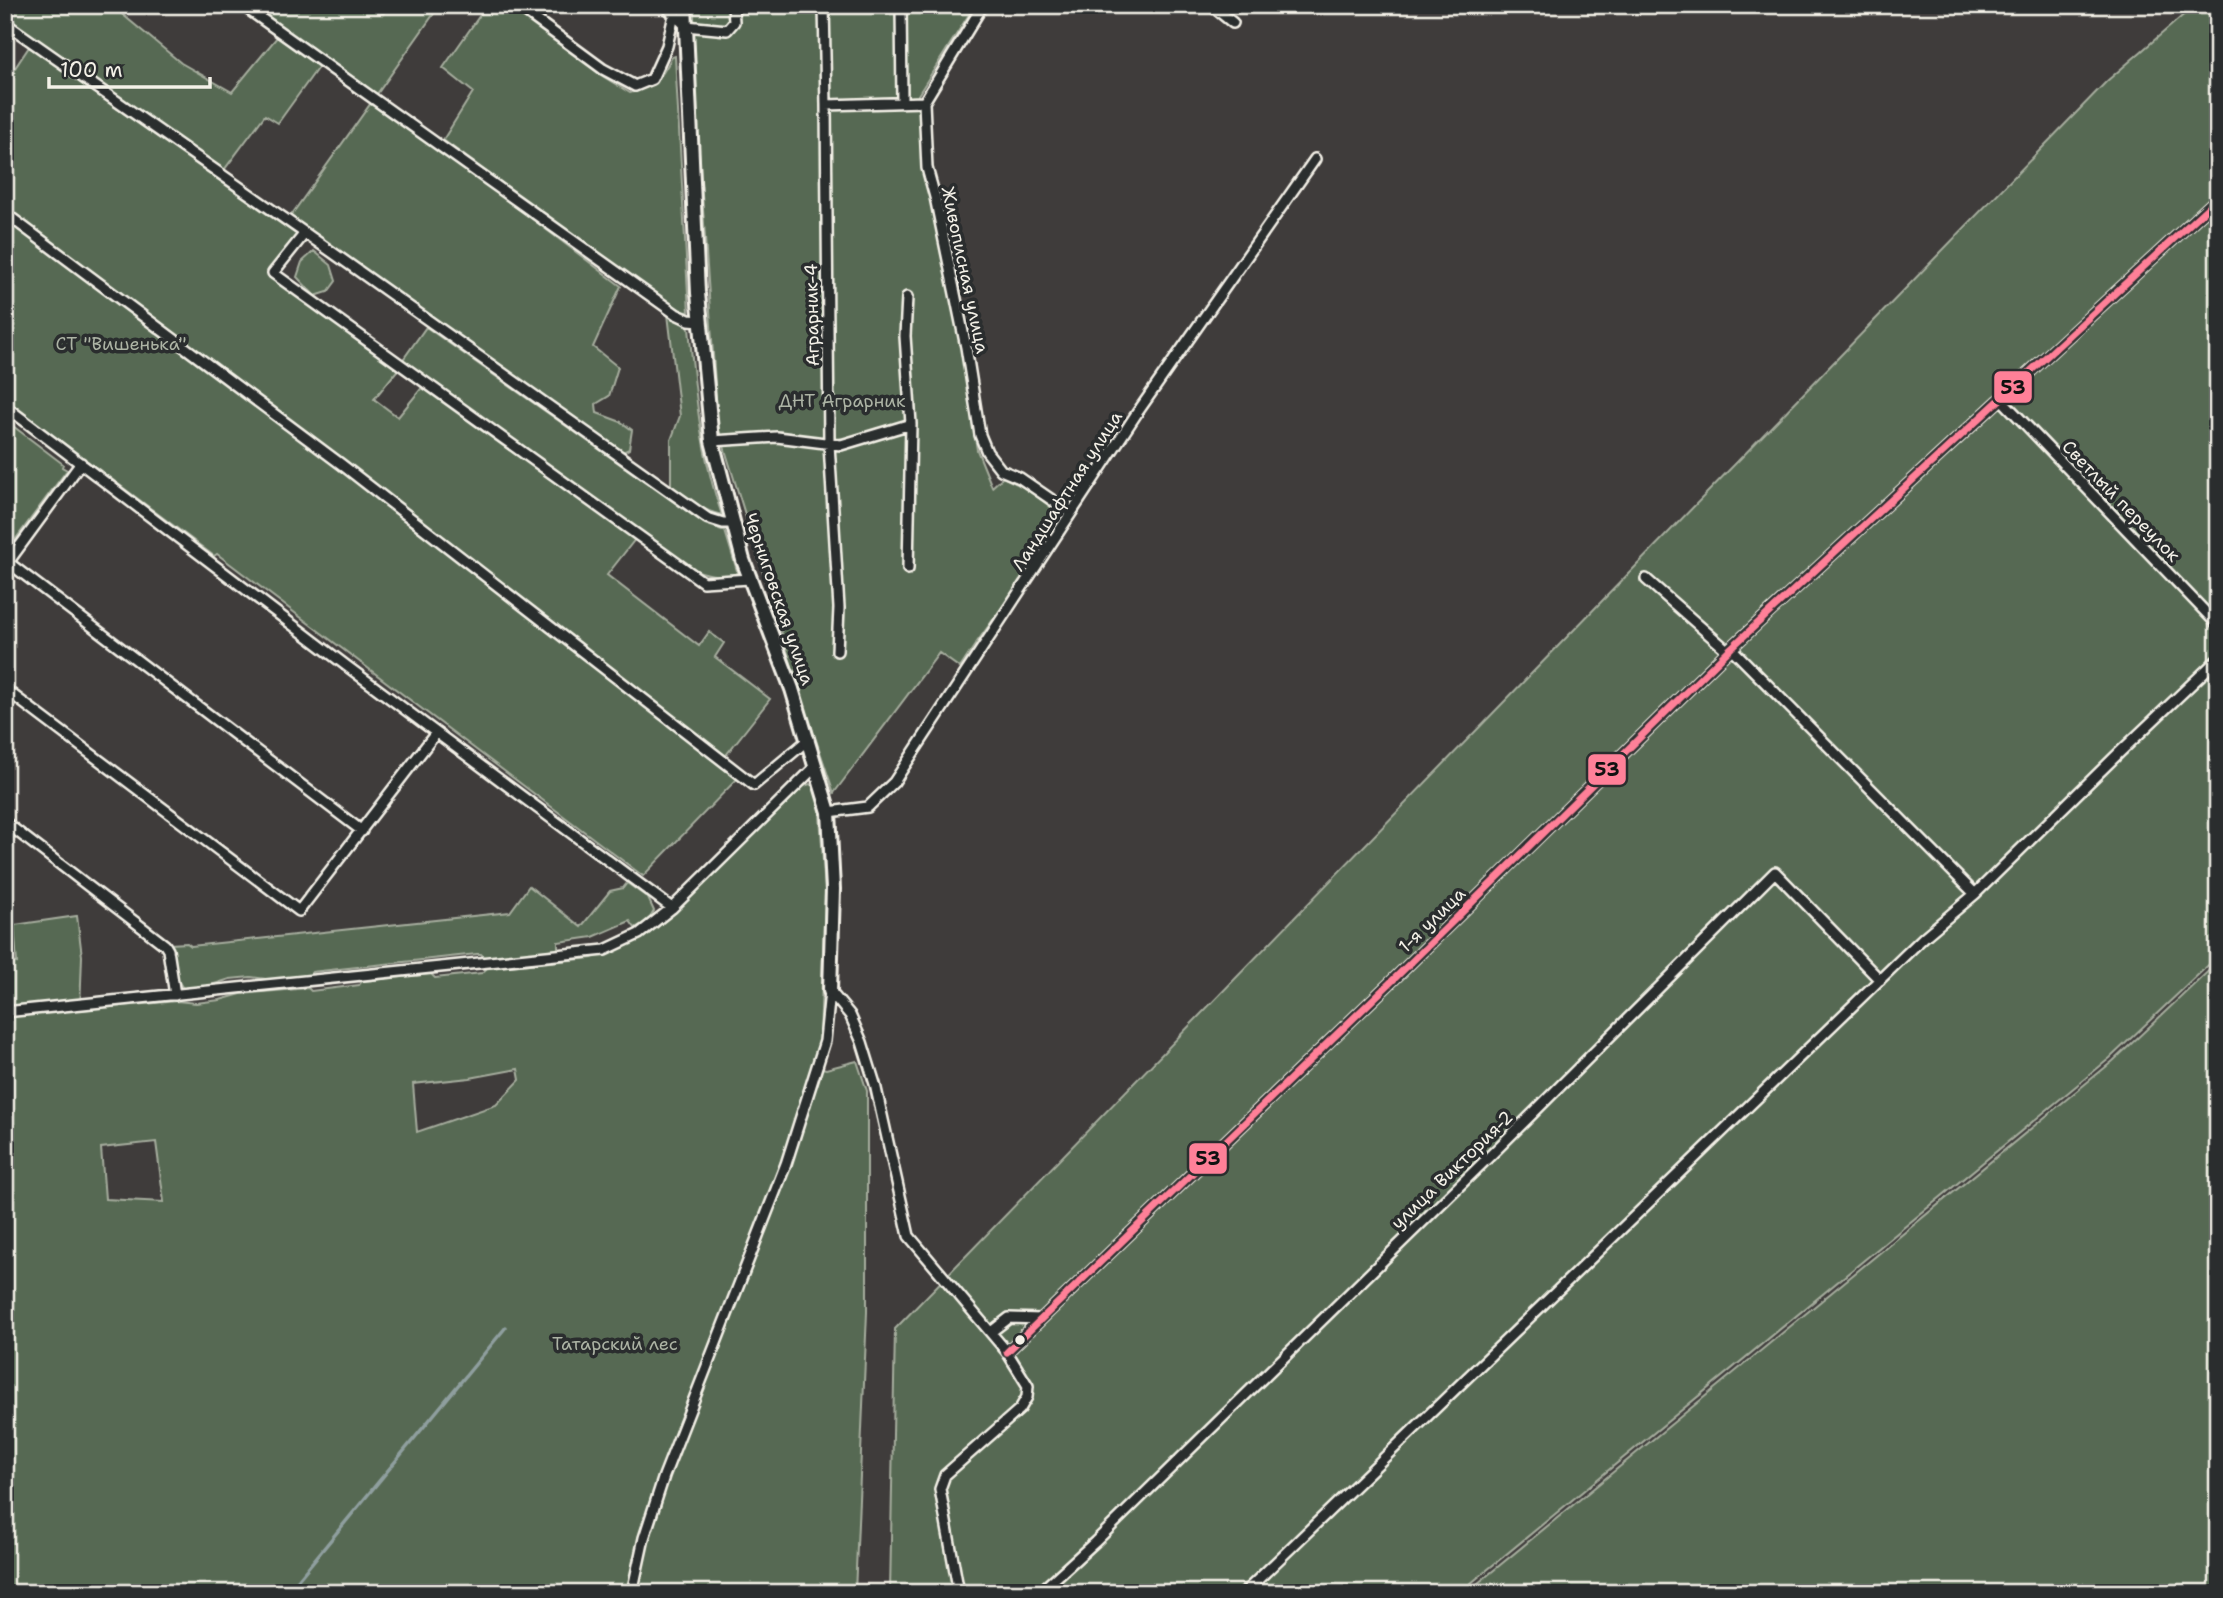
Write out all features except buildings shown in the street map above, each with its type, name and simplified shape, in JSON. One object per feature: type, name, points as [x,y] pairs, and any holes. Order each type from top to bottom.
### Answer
[{"type":"street","points":[[242,5],[676,314],[689,320],[700,321]]},
{"type":"street","points":[[516,5],[603,69],[635,86],[652,79],[667,46],[674,15]]},
{"type":"street","points":[[664,5],[686,26],[727,30],[734,22],[733,5]]},
{"type":"street","name":"Черниговская улица","points":[[684,5],[700,321],[712,441],[732,523],[809,740],[829,812],[833,889],[830,991]]},
{"type":"street","name":"Аграрник-4","points":[[824,5],[830,444],[839,608],[837,651]]},
{"type":"street","points":[[901,5],[902,103]]},
{"type":"street","points":[[826,105],[924,102],[983,5]]},
{"type":"street","points":[[1212,5],[1233,23]]},
{"type":"street","points":[[5,23],[707,518],[732,523]]},
{"type":"street","name":"Живописная улица","points":[[924,102],[927,167],[966,347],[980,435],[987,452],[1001,470],[1020,478],[1071,513]]},
{"type":"street","name":"Ландшафтная улица","points":[[829,812],[868,807],[894,782],[1137,413],[1315,159]]},
{"type":"street","name":"1-я улица","points":[[1007,1352],[1390,984],[1730,650],[2218,198]]},
{"type":"street","points":[[5,213],[341,464],[754,785],[809,740]]},
{"type":"street","points":[[305,233],[273,273],[703,582],[750,579]]},
{"type":"street","points":[[907,297],[905,337],[911,424],[908,569]]},
{"type":"street","name":"Светлый переулок","points":[[2001,398],[2218,625]]},
{"type":"street","points":[[5,406],[672,908]]},
{"type":"street","points":[[712,441],[777,437],[841,445],[911,424]]},
{"type":"street","points":[[80,463],[6,563],[362,831]]},
{"type":"street","points":[[1646,579],[1730,650],[1975,894]]},
{"type":"street","points":[[1244,1593],[1880,979],[1975,894],[2218,659]]},
{"type":"street","points":[[5,689],[299,911],[436,733]]},
{"type":"street","points":[[5,1012],[605,950],[639,934],[672,908],[816,766]]},
{"type":"street","points":[[5,822],[165,945],[175,995]]},
{"type":"street","name":"улица Виктория-2","points":[[1039,1593],[1095,1542],[1488,1158],[1775,872],[1880,979]]},
{"type":"street","points":[[830,991],[850,1015],[876,1084],[909,1236],[1007,1352],[1028,1386],[1027,1397],[1020,1409],[945,1475],[940,1489],[959,1593]]},
{"type":"street","points":[[632,1593],[644,1538],[664,1476],[793,1141],[825,1041],[830,991]]},
{"type":"street","points":[[991,1332],[1009,1318],[1041,1319]]},
{"type":"green space","points":[[5,5],[111,5],[181,63],[232,92],[277,37],[319,66],[278,123],[265,115],[224,170],[5,17]]},
{"type":"green space","points":[[253,5],[371,5],[383,14],[390,5],[440,5],[377,94]]},
{"type":"green space","points":[[487,5],[507,5],[604,77],[630,93],[656,81],[675,56],[689,312],[677,311],[443,140],[473,92],[443,68]]},
{"type":"green space","name":"ДНТ Аграрник","points":[[689,5],[975,5],[918,95],[927,184],[954,302],[977,450],[992,487],[1003,477],[1027,489],[1060,514],[1059,528],[960,668],[939,653],[834,793],[802,699],[718,427]]},
{"type":"green space","points":[[2195,5],[2218,5],[2218,956],[2110,1058],[1459,1593],[890,1593],[895,1329],[2107,81]]},
{"type":"green space","name":"СТ \"Вишенька\"","points":[[29,47],[297,235],[270,273],[400,367],[374,399],[398,417],[424,385],[636,538],[607,575],[699,646],[709,632],[724,643],[715,657],[770,699],[719,764],[738,778],[643,876],[217,554],[214,556],[5,399],[5,97],[8,93],[5,83]]},
{"type":"green space","points":[[371,103],[498,193],[621,286],[593,347],[618,367],[609,396],[596,404],[597,413],[621,422],[632,430],[629,449],[623,452],[290,217]]},
{"type":"green space","points":[[314,251],[331,265],[336,281],[328,292],[315,296],[297,277],[302,262]]},
{"type":"green space","points":[[668,314],[689,328],[704,447],[722,515],[701,507],[671,485],[671,440],[680,416]]},
{"type":"green space","points":[[426,327],[705,524],[725,531],[738,574],[712,575],[688,567],[402,361]]},
{"type":"green space","points":[[5,420],[63,464],[62,467],[67,470],[9,548],[5,547]]},
{"type":"green space","name":"Татарский лес","points":[[810,784],[815,788],[819,798],[825,892],[820,1040],[812,1065],[826,1069],[857,1061],[867,1091],[867,1312],[855,1593],[5,1593],[5,925],[11,962],[17,963],[14,925],[77,916],[82,956],[80,1010],[177,1001],[196,1003],[241,994],[308,988],[311,991],[359,985],[362,981],[431,974],[435,978],[482,973],[487,968],[592,958],[640,939],[658,927],[804,786]],"holes":[[[518,1069],[520,1080],[496,1105],[417,1132],[413,1084],[470,1078]],[[156,1142],[164,1202],[105,1199],[101,1148]]]},
{"type":"green space","points":[[627,883],[648,898],[654,911],[649,920],[635,928],[630,921],[593,937],[558,942],[558,950],[485,958],[477,954],[312,972],[308,977],[273,980],[251,977],[230,979],[208,986],[184,989],[176,974],[170,944],[187,943],[191,946],[510,912],[529,886],[581,927],[610,891],[623,888]]},
{"type":"green space","points":[[2218,962],[2218,1593],[1466,1593],[2113,1061]]},
{"type":"waterway","points":[[287,1593],[506,1327]]},
{"type":"transit line","name":"53","points":[[1007,1352],[1390,983],[1731,648],[2218,198]]}]
